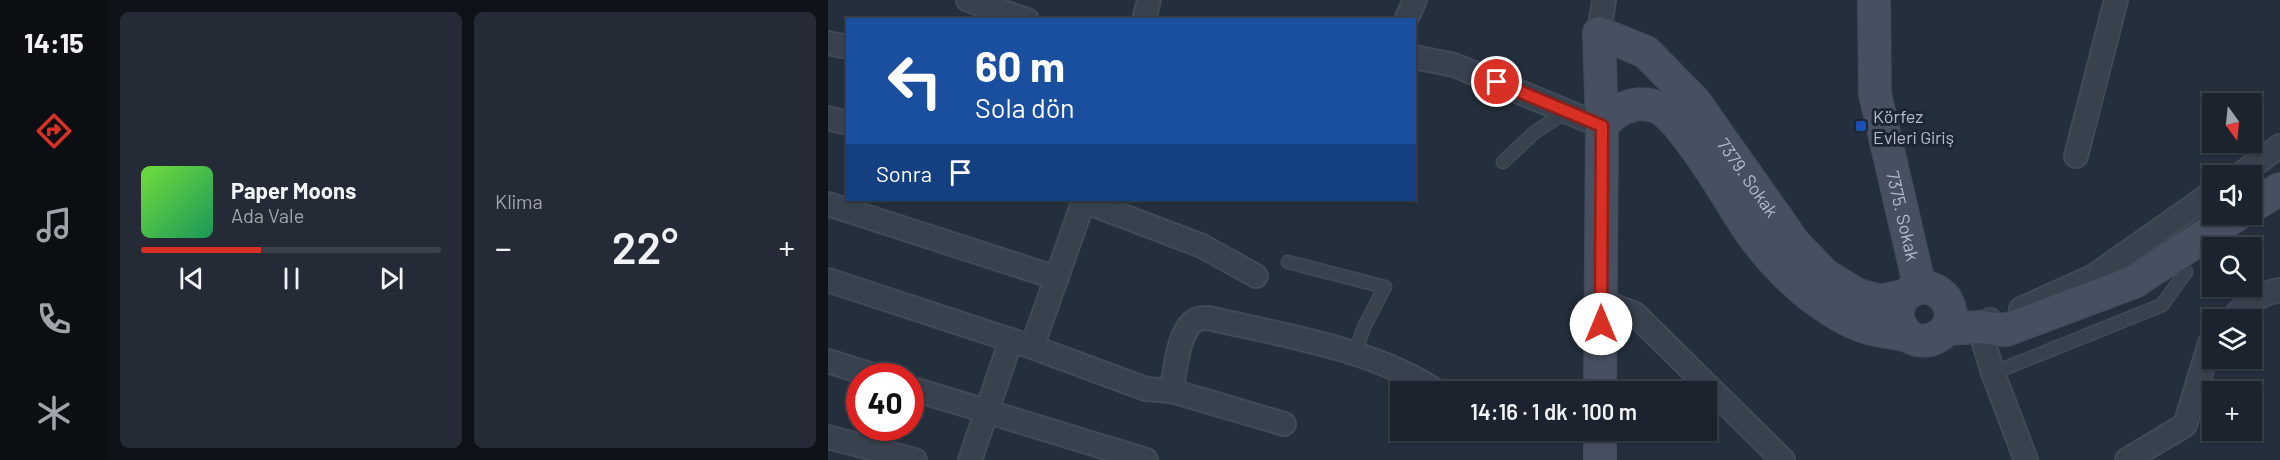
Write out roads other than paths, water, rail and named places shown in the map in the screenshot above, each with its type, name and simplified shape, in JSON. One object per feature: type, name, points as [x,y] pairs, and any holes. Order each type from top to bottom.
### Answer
[{"type":"street","points":[[968,0],[1021,18]]},
{"type":"street","points":[[1144,18],[1149,0]]},
{"type":"street","points":[[1407,18],[1415,0]]},
{"type":"street","points":[[1600,381],[1602,126],[1599,33],[1604,0]]},
{"type":"street","name":"7375. Sokak","points":[[1874,0],[1875,94],[1912,292]]},
{"type":"street","points":[[2076,156],[2116,0]]},
{"type":"street","name":"7379. Sokak","points":[[1599,33],[1646,51],[1695,102],[1795,244],[1826,275],[1858,295],[1880,301],[1912,292]]},
{"type":"street","points":[[828,43],[846,47]]},
{"type":"street","points":[[1416,57],[1454,65],[1602,126]]},
{"type":"street","name":"7379. Sokak","points":[[1602,126],[1612,113],[1625,108],[1640,105],[1655,106],[1687,136],[1752,233],[1781,270],[1851,322],[1876,332],[1907,335],[1915,339],[1933,339],[1946,329],[1979,327],[2006,330],[2134,282],[2221,225]]},
{"type":"street","points":[[828,118],[846,122]]},
{"type":"street","points":[[2253,165],[2280,146]]},
{"type":"street","points":[[2262,200],[2280,189]]},
{"type":"street","points":[[2026,460],[1993,373],[1979,327],[1996,317],[2028,307],[2094,276],[2202,200]]},
{"type":"street","points":[[970,460],[988,412],[1057,278],[1083,201]]},
{"type":"street","points":[[1086,201],[1202,246],[1256,276]]},
{"type":"street","points":[[828,204],[1057,278]]},
{"type":"street","points":[[828,280],[1021,344],[1146,389],[1172,391],[1284,424]]},
{"type":"street","points":[[2241,309],[2263,293],[2280,290]]},
{"type":"street","points":[[1907,335],[1898,321],[1898,312],[1912,292],[1937,291],[1944,296],[1951,312],[1946,329]]},
{"type":"street","points":[[1601,301],[1635,314],[1783,460]]},
{"type":"street","points":[[1172,391],[1175,365],[1187,327],[1197,319],[1208,318],[1326,345],[1422,381]]},
{"type":"street","points":[[828,361],[846,367]]},
{"type":"street","points":[[2127,460],[2185,425],[2202,369]]},
{"type":"street","points":[[924,392],[1146,460]]},
{"type":"street","points":[[828,437],[915,460]]},
{"type":"street","points":[[1600,441],[1600,460]]},
{"type":"lane","points":[[1503,162],[1535,132],[1567,111]]},
{"type":"lane","points":[[1288,262],[1385,287],[1365,325],[1354,355]]},
{"type":"lane","points":[[1993,373],[2162,305],[2186,272]]},
{"type":"place","name":"Körfez Evleri Giriş","points":[[1861,126]]}]
